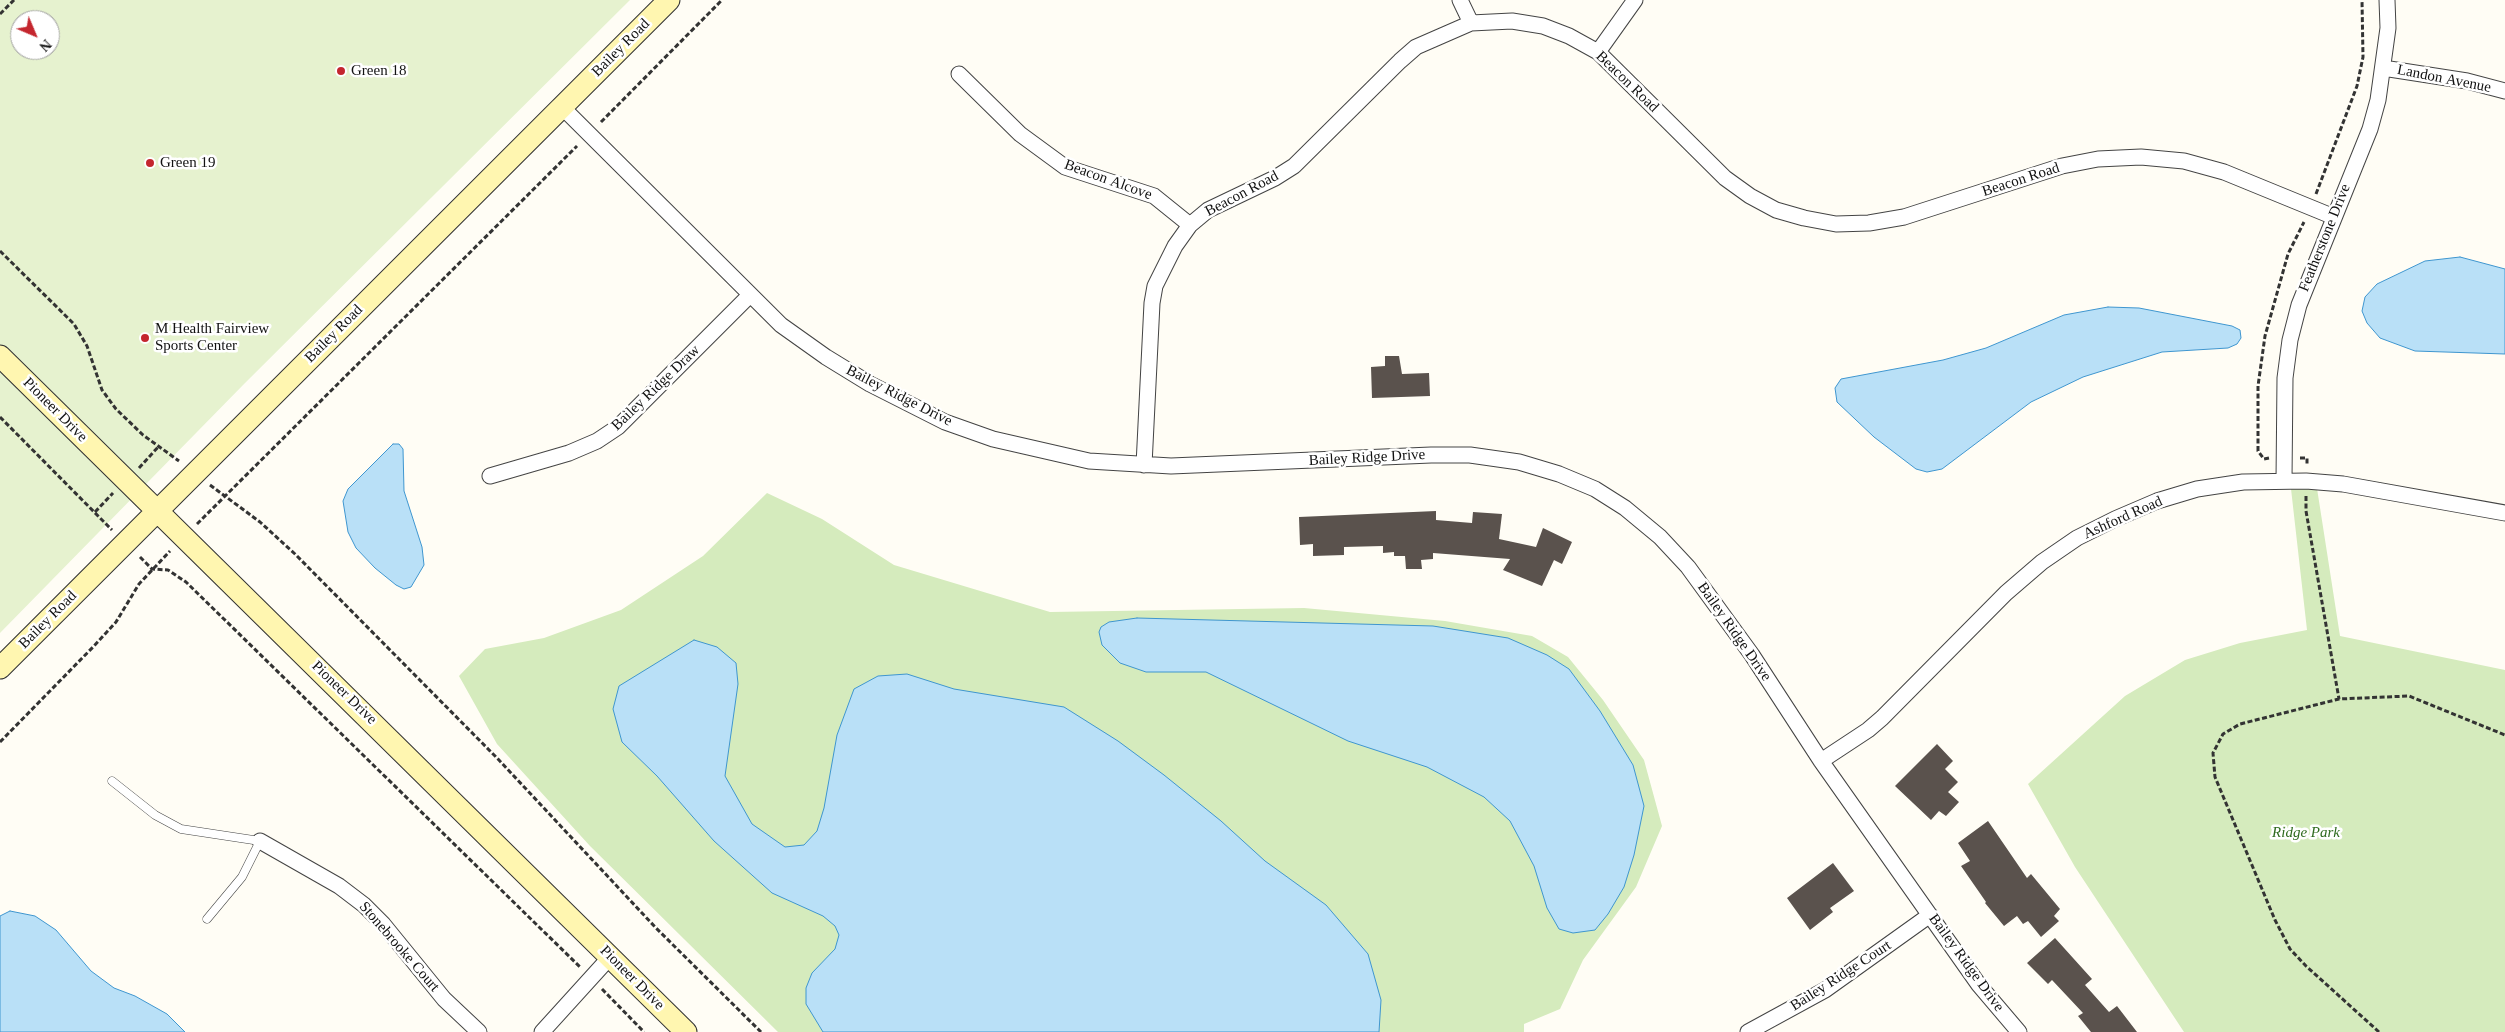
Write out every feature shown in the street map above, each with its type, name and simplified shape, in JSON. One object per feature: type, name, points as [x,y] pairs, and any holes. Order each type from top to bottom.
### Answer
[{"type":"street","name":"Bailey Road","points":[[0,668],[669,0]]},
{"type":"street","points":[[1460,0],[1471,23]]},
{"type":"street","points":[[1598,52],[1635,0]]},
{"type":"street","name":"Featherstone Drive","points":[[2284,480],[2285,378],[2290,340],[2299,305],[2370,129],[2378,100],[2383,68],[2388,28],[2387,0]]},
{"type":"street","name":"Beacon Road","points":[[1144,466],[1155,286],[1171,253],[1190,225],[1214,207],[1275,178],[1294,166],[1400,60],[1416,47],[1471,23],[1512,21],[1543,26],[1569,36],[1598,52],[1725,178],[1750,196],[1776,210],[1804,218],[1836,224],[1869,223],[1904,217],[2062,166],[2098,159],[2141,157],[2184,161],[2224,172],[2334,217]]},
{"type":"street","name":"Landon Avenue","points":[[2383,68],[2467,81],[2505,91]]},
{"type":"street","name":"Beacon Alcove","points":[[959,74],[1020,134],[1057,162],[1090,176],[1154,196],[1190,225]]},
{"type":"street","name":"Bailey Ridge Drive","points":[[562,107],[781,324],[826,357],[878,389],[945,422],[993,439],[1044,452],[1089,461],[1144,466],[1470,455],[1519,462],[1559,474],[1595,489],[1625,508],[1660,536],[1688,567],[1752,655],[1821,761],[1979,985],[2019,1032]]},
{"type":"street","name":"Bailey Ridge Draw","points":[[490,476],[569,453],[597,441],[618,428],[750,295]]},
{"type":"street","name":"Pioneer Drive","points":[[0,356],[686,1032]]},
{"type":"street","name":"Ashford Road","points":[[1821,761],[1868,730],[2006,593],[2042,562],[2077,538],[2157,501],[2197,489],[2242,482],[2284,480],[2343,484],[2505,513]]},
{"type":"street","name":"Stonebrooke Court","points":[[260,841],[339,886],[364,905],[383,924],[444,999],[479,1032]]},
{"type":"street","name":"Bailey Ridge Court","points":[[1748,1032],[1825,990],[1930,915]]},
{"type":"street","points":[[542,1032],[611,956]]},
{"type":"lane","points":[[112,781],[155,815],[181,829],[260,841],[242,877],[207,919]]},
{"type":"path","points":[[0,14],[14,0]]},
{"type":"path","points":[[606,116],[722,0]]},
{"type":"path","points":[[2339,699],[2306,511],[2307,458],[2264,459],[2258,452],[2258,386],[2265,336],[2288,254],[2310,208],[2357,86],[2363,57],[2362,0]]},
{"type":"path","points":[[564,159],[225,497],[260,522],[295,554],[498,759],[649,921],[761,1032]]},
{"type":"path","points":[[0,251],[74,324],[87,346],[102,390],[116,409],[143,435],[158,446]]},
{"type":"path","points":[[0,416],[94,512]]},
{"type":"path","points":[[0,742],[116,622],[139,584],[152,569],[168,570],[186,582],[575,962]]},
{"type":"path","points":[[2379,1032],[2306,966],[2290,949],[2275,920],[2215,777],[2213,753],[2222,734],[2240,724],[2339,699],[2409,696],[2505,735]]},
{"type":"path","points":[[607,994],[644,1032]]},
{"type":"green space","name":"M Health Fairview Sports Center","points":[[0,0],[630,0],[245,383],[0,633]]},
{"type":"green space","name":"Ridge Park","points":[[2290,480],[2316,482],[2340,636],[2505,670],[2505,1032],[2184,1032],[2075,867],[2028,784],[2125,696],[2185,660],[2240,643],[2307,630]]},
{"type":"green space","points":[[767,493],[822,519],[894,565],[1050,612],[1304,608],[1445,621],[1532,636],[1568,657],[1603,700],[1644,760],[1662,826],[1636,887],[1583,960],[1560,1009],[1524,1024],[1524,1032],[778,1032],[590,846],[497,744],[459,676],[485,649],[544,638],[621,610],[703,556]]},
{"type":"water","points":[[2460,257],[2505,269],[2505,354],[2415,351],[2380,338],[2367,323],[2362,311],[2365,297],[2377,284],[2425,261]]},
{"type":"water","points":[[2108,307],[2139,308],[2232,326],[2240,330],[2241,338],[2237,344],[2228,348],[2162,352],[2083,377],[2031,402],[1942,469],[1927,472],[1916,469],[1874,437],[1837,402],[1835,388],[1841,379],[1943,360],[1986,348],[2064,315]]},
{"type":"water","points":[[393,444],[399,444],[403,449],[404,491],[422,547],[424,565],[411,587],[404,589],[375,568],[356,548],[348,532],[343,501],[348,489]]},
{"type":"water","points":[[1137,618],[1433,626],[1508,638],[1547,655],[1569,669],[1600,711],[1633,765],[1644,806],[1634,855],[1624,887],[1608,914],[1595,930],[1573,933],[1559,929],[1547,908],[1534,866],[1510,821],[1484,797],[1427,767],[1348,741],[1206,672],[1146,672],[1120,663],[1102,645],[1099,632],[1101,627],[1109,622]]},
{"type":"water","points":[[694,640],[717,647],[736,663],[738,684],[725,776],[752,824],[785,847],[804,845],[817,831],[824,808],[837,735],[854,689],[878,676],[907,674],[954,689],[1064,707],[1118,741],[1164,775],[1221,821],[1265,861],[1326,905],[1368,954],[1381,1000],[1379,1032],[823,1032],[806,1004],[806,988],[812,973],[835,949],[839,935],[835,926],[823,916],[772,893],[714,841],[657,776],[622,742],[613,709],[619,686]]},
{"type":"water","points":[[10,911],[35,916],[56,930],[91,971],[114,988],[135,996],[167,1014],[185,1032],[0,1032],[0,916]]},
{"type":"building","points":[[1385,356],[1399,356],[1402,374],[1429,373],[1430,396],[1372,398],[1371,367],[1385,366]]},
{"type":"building","points":[[1436,511],[1436,520],[1472,523],[1473,512],[1502,514],[1499,539],[1536,547],[1543,528],[1572,542],[1562,564],[1554,560],[1542,586],[1503,570],[1510,559],[1433,553],[1433,559],[1421,560],[1422,569],[1406,569],[1405,556],[1394,556],[1394,552],[1383,553],[1383,546],[1344,547],[1344,555],[1313,556],[1313,544],[1300,545],[1299,517]]},
{"type":"building","points":[[1937,744],[1953,761],[1945,769],[1958,782],[1948,792],[1959,802],[1946,816],[1939,811],[1931,820],[1895,786]]},
{"type":"building","points":[[1988,821],[2027,878],[2031,874],[2060,909],[2054,916],[2059,921],[2041,937],[2028,921],[2023,924],[2017,916],[2004,926],[1985,903],[1961,866],[1970,861],[1958,843]]},
{"type":"building","points":[[1833,863],[1854,891],[1830,908],[1833,912],[1810,930],[1787,898]]},
{"type":"building","points":[[2055,938],[2092,979],[2085,985],[2109,1012],[2117,1006],[2137,1032],[2091,1032],[2078,1016],[2083,1013],[2052,980],[2048,984],[2027,963]]},
{"type":"place","name":"Green 18","points":[[341,71]]},
{"type":"place","name":"Green 19","points":[[150,163]]},
{"type":"place","name":"M Health Fairview Sports Center","points":[[145,338]]}]
